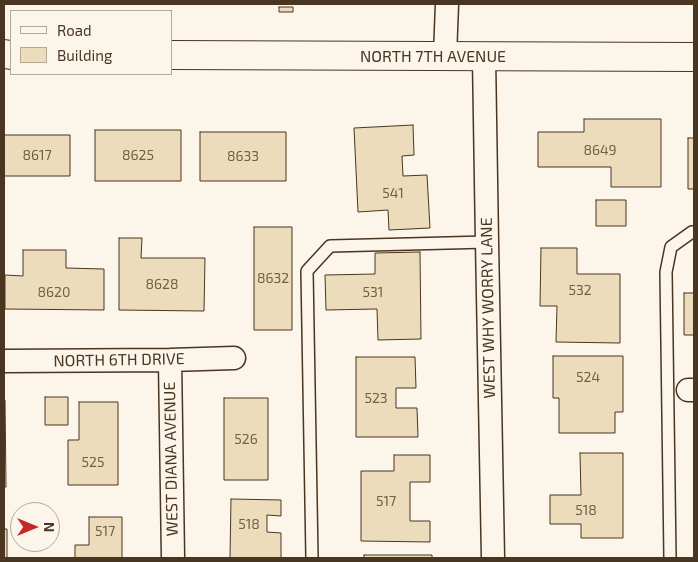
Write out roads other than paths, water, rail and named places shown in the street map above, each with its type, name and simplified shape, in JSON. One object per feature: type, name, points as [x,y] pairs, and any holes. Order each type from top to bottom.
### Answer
[{"type":"main road","name":"NORTH 7TH AVENUE","points":[[172,55],[694,58]]},
{"type":"street","points":[[445,56],[447,4]]},
{"type":"street","name":"WEST WHY WORRY LANE","points":[[484,57],[493,558]]},
{"type":"street","name":"NORTH 6TH DRIVE","points":[[4,361],[234,358]]},
{"type":"street","name":"WEST DIANA AVENUE","points":[[170,360],[173,558]]},
{"type":"lane","points":[[670,558],[666,272],[671,247],[694,232]]},
{"type":"lane","points":[[312,558],[307,271],[330,246],[487,242]]}]
